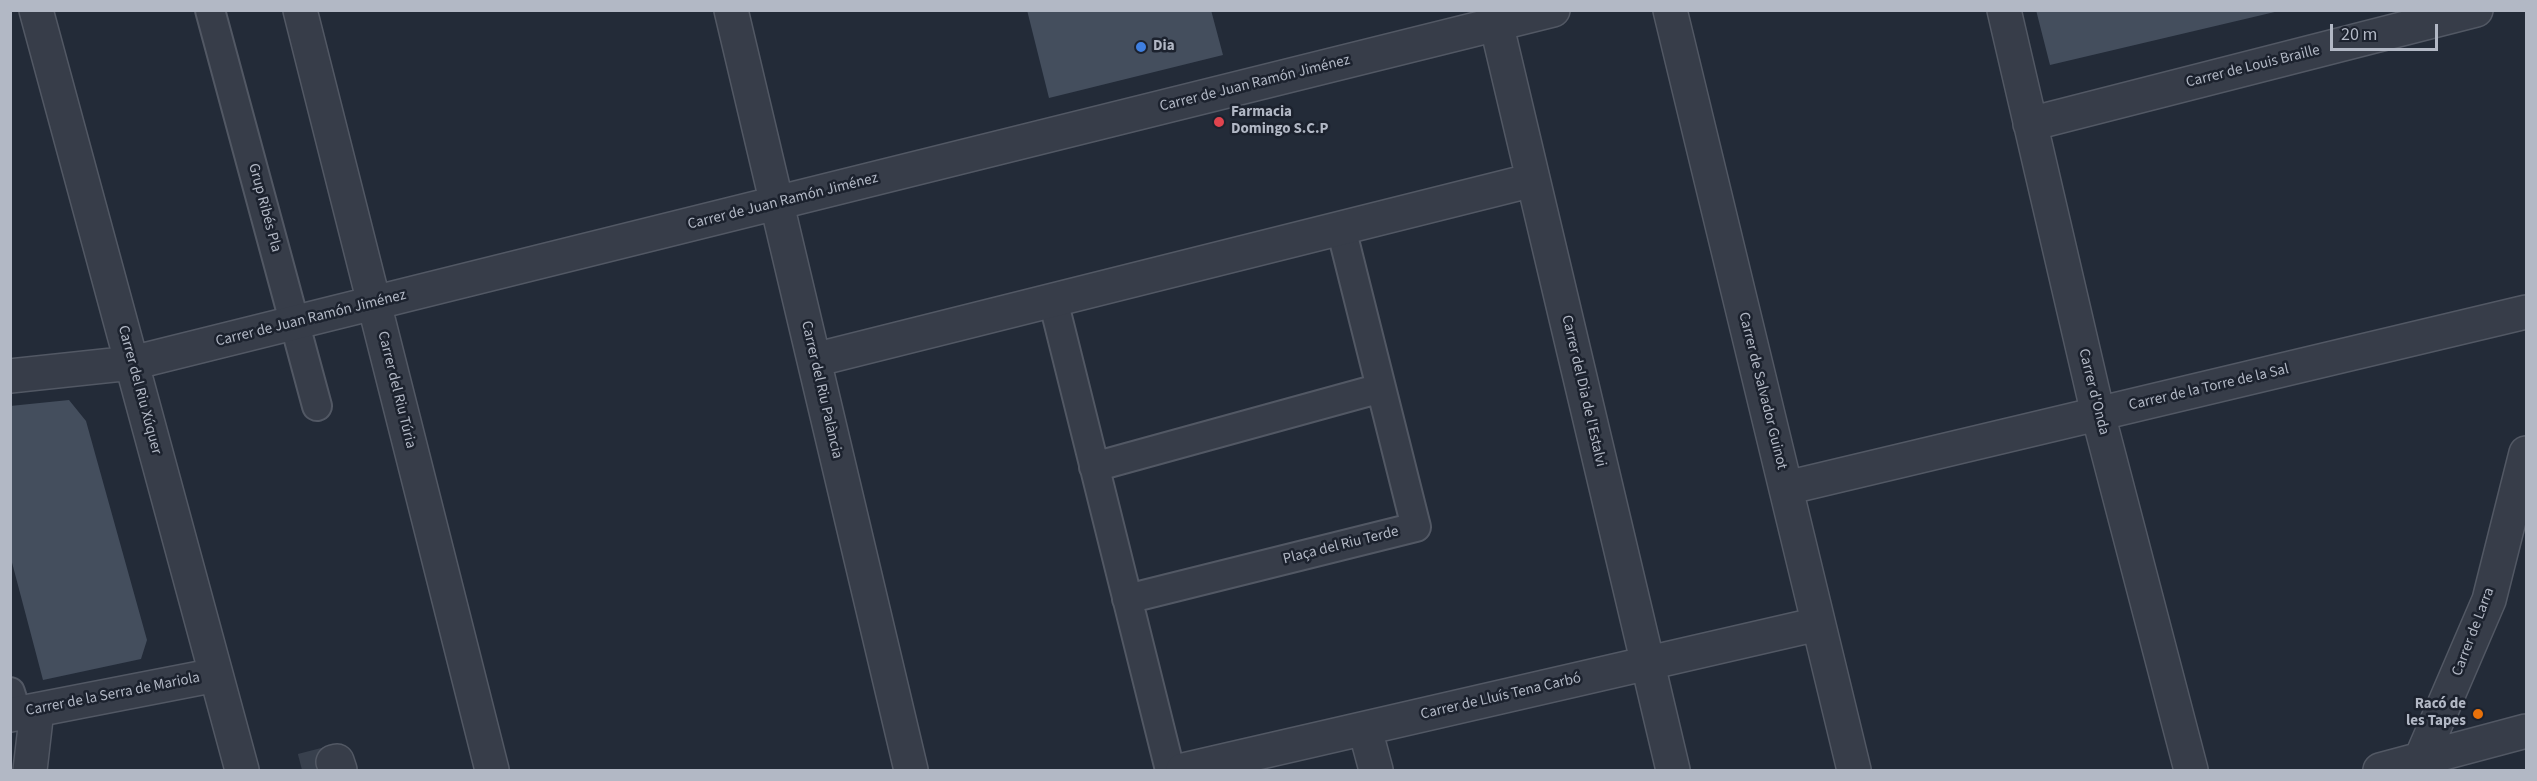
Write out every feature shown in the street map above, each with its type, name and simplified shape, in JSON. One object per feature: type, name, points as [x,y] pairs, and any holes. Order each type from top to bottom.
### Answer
[{"type":"street","name":"Carrer del Riu Xúquer","points":[[36,10],[242,771]]},
{"type":"street","name":"Grup Ribés Pla","points":[[210,10],[317,406]]},
{"type":"street","name":"Carrer del Riu Túria","points":[[300,10],[492,771]]},
{"type":"street","name":"Carrer del Riu Palància","points":[[731,10],[911,771]]},
{"type":"street","name":"Carrer de Juan Ramón Jiménez","points":[[10,376],[132,363],[777,203],[1495,17],[1552,10]]},
{"type":"street","name":"Carrer de Salvador Guinot","points":[[1670,10],[1854,771]]},
{"type":"street","name":"Carrer d'Onda","points":[[2004,10],[2098,414],[2191,771]]},
{"type":"street","name":"Carrer de Louis Braille","points":[[2030,124],[2476,10]]},
{"type":"street","name":"Carrer del Dia de l'Estalvi","points":[[1495,17],[1673,771]]},
{"type":"street","points":[[814,360],[1533,180]]},
{"type":"street","name":"Plaça del Riu Terde","points":[[1127,599],[1416,527],[1341,228]]},
{"type":"street","points":[[1053,300],[1170,771]]},
{"type":"street","name":"Carrer de la Torre de la Sal","points":[[1785,488],[2526,312]]},
{"type":"street","points":[[1094,467],[1381,388]]},
{"type":"street","name":"Carrer de Larra","points":[[2419,764],[2489,600],[2526,453]]},
{"type":"street","name":"Carrer de Lluís Tena Carbó","points":[[1183,771],[1818,624]]},
{"type":"street","name":"Carrer de la Serra de Mariola","points":[[19,708],[216,675]]},
{"type":"street","points":[[19,708],[30,771]]},
{"type":"street","points":[[1365,729],[1376,771]]},
{"type":"street","points":[[2379,771],[2419,764],[2526,731]]},
{"type":"building","points":[[1027,10],[1211,10],[1223,55],[1049,98]]},
{"type":"building","points":[[2036,10],[2279,10],[2279,11],[2050,65]]},
{"type":"building","points":[[69,400],[86,421],[147,640],[141,659],[43,680],[10,555],[10,406]]},
{"type":"tunnel","points":[[302,770],[333,762]]},
{"type":"place","name":"Dia","points":[[1141,47]]},
{"type":"place","name":"Farmacia Domingo S.C.P","points":[[1219,122]]},
{"type":"place","name":"Racó de les Tapes","points":[[2478,714]]}]
